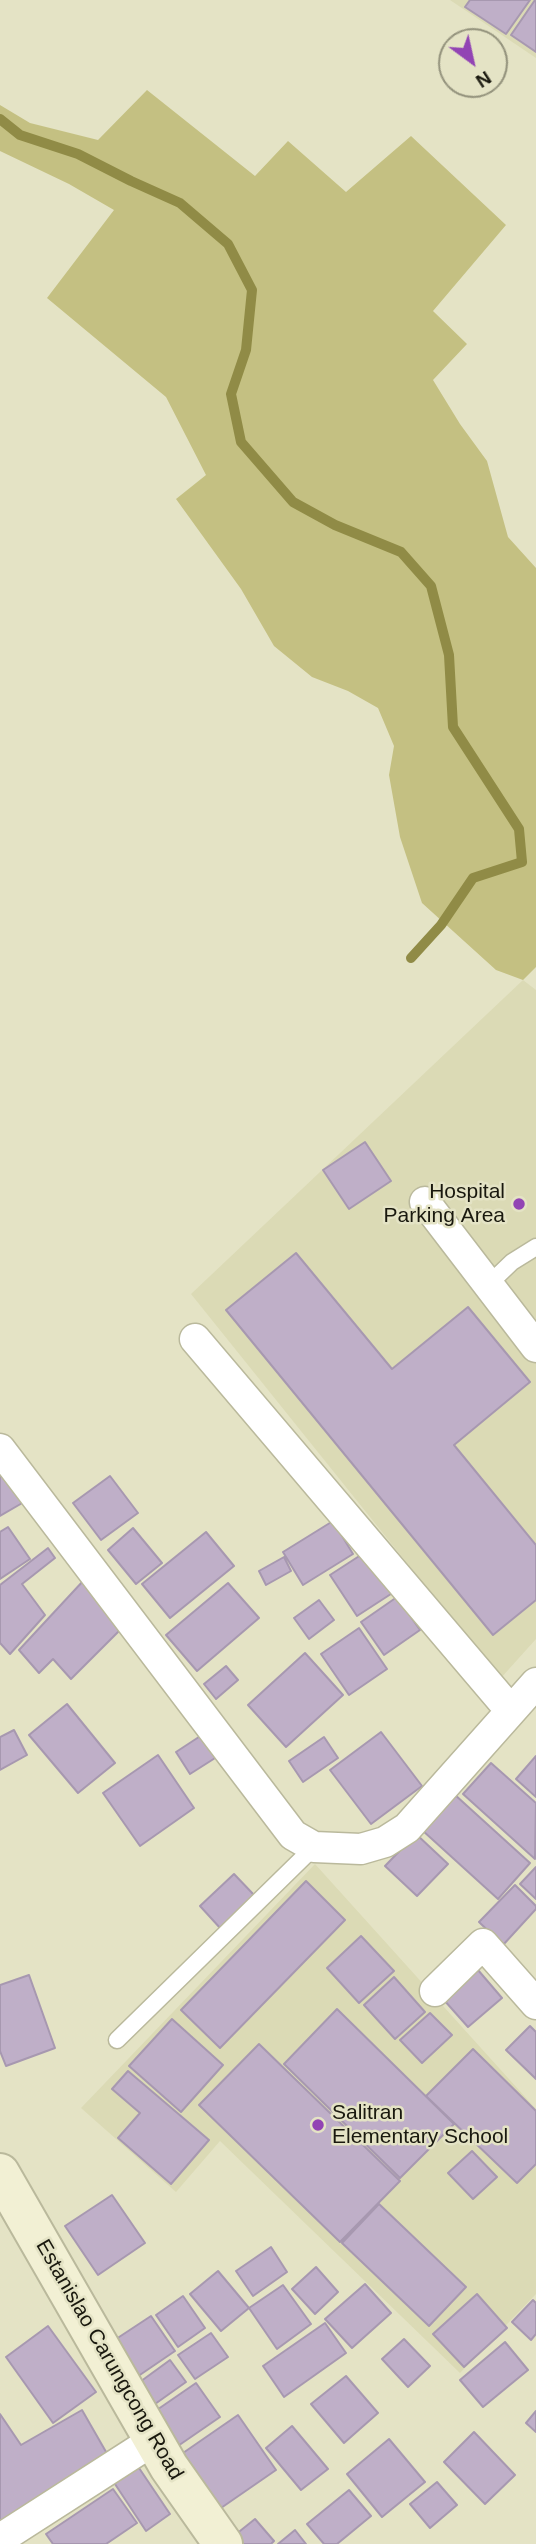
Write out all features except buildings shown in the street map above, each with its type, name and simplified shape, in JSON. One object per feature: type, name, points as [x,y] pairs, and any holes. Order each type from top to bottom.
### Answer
[{"type":"street","points":[[425,1202],[536,1347]]},
{"type":"street","points":[[195,1339],[511,1711]]},
{"type":"street","points":[[0,1449],[293,1835],[314,1847],[360,1849],[384,1842],[407,1828],[536,1683]]},
{"type":"street","points":[[435,1991],[483,1944],[536,2004]]},
{"type":"street","name":"Estanislao Carungcong Road","points":[[0,2174],[169,2467],[223,2544]]},
{"type":"street","points":[[0,2539],[154,2440]]},
{"type":"lane","points":[[488,1285],[512,1262],[536,1247]]},
{"type":"lane","points":[[117,2040],[314,1847]]},
{"type":"shaded area","points":[[450,0],[536,0],[536,58],[508,39],[508,28],[492,28]]},
{"type":"shaded area","points":[[147,90],[255,176],[288,141],[346,192],[411,136],[506,225],[433,311],[467,344],[433,380],[487,461],[508,537],[536,568],[536,967],[523,980],[496,970],[422,903],[400,837],[389,775],[394,746],[378,708],[348,691],[312,677],[274,646],[241,589],[176,499],[206,475],[166,397],[47,298],[114,210],[69,184],[0,151],[0,105],[30,123],[98,140]]},
{"type":"shaded area","points":[[523,980],[536,990],[536,1639],[500,1679],[191,1294]]},
{"type":"shaded area","name":"Salitran Elementary School","points":[[315,1864],[536,2109],[536,2294],[460,2373],[220,2141],[176,2192],[81,2108]]},
{"type":"waterway","points":[[0,119],[20,135],[78,154],[180,203],[228,244],[252,290],[246,350],[231,394],[241,442],[293,502],[335,525],[401,552],[431,586],[449,655],[453,727],[519,829],[522,862],[473,878],[441,925],[411,958]]},
{"type":"place","name":"Hospital Parking Area","points":[[519,1204]]},
{"type":"place","name":"Salitran Elementary School","points":[[318,2125]]}]
